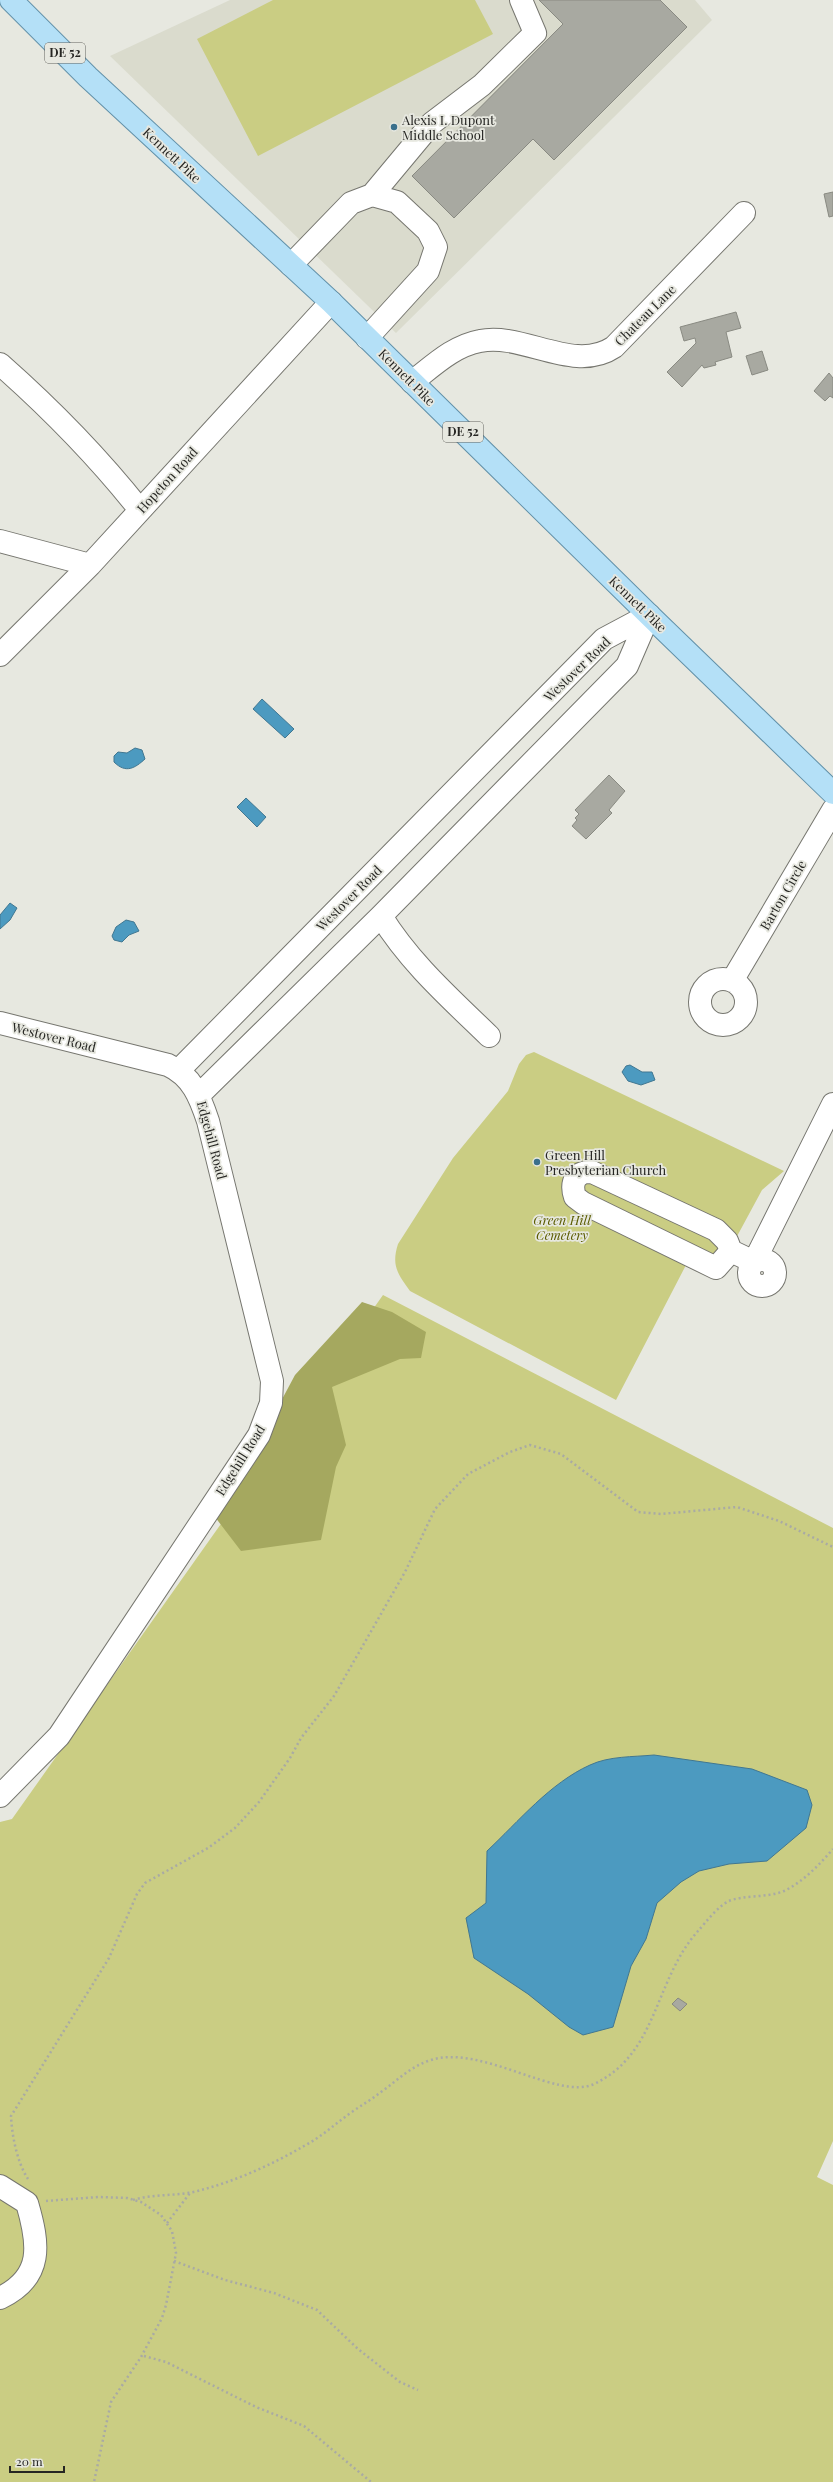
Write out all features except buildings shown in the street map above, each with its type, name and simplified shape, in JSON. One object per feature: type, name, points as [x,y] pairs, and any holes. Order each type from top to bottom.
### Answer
[{"type":"main road","name":"Kennett Pike","points":[[12,0],[88,77],[331,302],[649,615],[833,793]]},
{"type":"street","points":[[291,265],[351,203],[372,195],[432,123],[482,85],[534,33],[521,0]]},
{"type":"street","points":[[367,338],[428,271],[436,247],[428,231],[398,202],[372,195]]},
{"type":"street","name":"Chateau Lane","points":[[412,382],[456,349],[479,341],[505,342],[582,356],[605,353],[614,347],[744,214]]},
{"type":"street","name":"Hopeton Road","points":[[0,655],[90,565],[331,302]]},
{"type":"street","points":[[0,364],[36,395],[96,457],[140,510]]},
{"type":"street","points":[[0,541],[90,565]]},
{"type":"street","points":[[200,1095],[381,916],[627,666],[649,615]]},
{"type":"street","name":"Westover Road","points":[[0,1023],[168,1065],[179,1070],[604,639],[649,615]]},
{"type":"street","name":"Barton Circle","points":[[732,981],[833,810]]},
{"type":"street","points":[[381,916],[394,938],[430,980],[490,1036]]},
{"type":"street","name":"Edgehill Road","points":[[0,1796],[59,1736],[259,1435],[272,1404],[272,1381],[208,1121],[200,1095],[179,1070]]},
{"type":"street","points":[[731,1251],[716,1268],[583,1203],[576,1197],[573,1183],[578,1175],[584,1171],[592,1172],[716,1230],[727,1241],[731,1251],[754,1262],[833,1104]]},
{"type":"street","points":[[0,2186],[27,2203],[35,2230],[36,2262],[15,2291],[0,2298]]},
{"type":"path","points":[[29,2181],[17,2150],[11,2116],[109,1958],[137,1894],[145,1884],[208,1848],[235,1828],[259,1802],[290,1758],[301,1738],[334,1696],[405,1572],[435,1509],[468,1474],[510,1452],[530,1445],[560,1454],[638,1512],[662,1514],[737,1507],[779,1521],[833,1547]]},
{"type":"path","points":[[133,2200],[146,2196],[162,2197],[190,2193],[222,2183],[305,2146],[331,2130],[347,2115],[408,2070],[432,2060],[452,2057],[490,2062],[557,2084],[580,2087],[593,2085],[624,2066],[634,2053],[649,2026],[674,1966],[697,1932],[715,1914],[729,1901],[766,1896],[794,1886],[833,1849]]},
{"type":"path","points":[[167,2223],[190,2193]]},
{"type":"path","points":[[27,2203],[100,2197],[133,2200],[161,2214],[172,2231],[176,2253],[162,2318],[111,2402],[94,2482]]},
{"type":"path","points":[[174,2261],[226,2280],[274,2293],[316,2310],[358,2349],[400,2382],[418,2390]]},
{"type":"path","points":[[144,2356],[166,2362],[256,2407],[304,2426],[371,2482]]},
{"type":"shaded area","name":"Alexis I. Dupont Middle School","points":[[230,0],[695,0],[712,20],[396,333],[110,56]]},
{"type":"green space","points":[[273,0],[475,0],[493,34],[258,156],[197,39]]},
{"type":"green space","name":"Green Hill Cemetery","points":[[534,1052],[784,1171],[762,1190],[735,1240],[718,1256],[686,1265],[616,1400],[410,1291],[402,1280],[397,1269],[395,1258],[398,1244],[453,1158],[508,1091],[519,1064],[526,1055]]},
{"type":"green space","points":[[383,1295],[833,1528],[833,2141],[817,2177],[833,2185],[833,2482],[0,2482],[0,1822],[12,1819]]},
{"type":"green space","points":[[362,1302],[392,1312],[426,1332],[421,1358],[400,1359],[332,1387],[346,1445],[336,1467],[321,1540],[241,1551],[215,1517],[249,1461],[295,1375]]},
{"type":"water","points":[[262,699],[294,729],[285,738],[253,709]]},
{"type":"water","points":[[135,748],[142,750],[145,759],[138,765],[126,769],[118,766],[114,762],[114,756],[118,752],[127,753]]},
{"type":"water","points":[[246,798],[266,817],[257,827],[237,807]]},
{"type":"water","points":[[10,903],[17,908],[10,920],[0,929],[0,915]]},
{"type":"water","points":[[126,920],[134,922],[139,931],[129,935],[122,942],[114,940],[112,936],[116,927]]},
{"type":"water","points":[[630,1065],[642,1072],[652,1072],[655,1080],[641,1085],[628,1081],[622,1072],[626,1066]]},
{"type":"water","points":[[654,1755],[752,1769],[807,1790],[812,1805],[806,1828],[767,1861],[729,1864],[699,1871],[681,1882],[657,1903],[646,1939],[631,1966],[613,2027],[583,2035],[569,2027],[528,1994],[474,1958],[466,1918],[486,1903],[487,1851],[548,1792],[575,1773],[597,1762],[621,1757]]},
{"type":"place","name":"Alexis I. Dupont Middle School","points":[[394,127]]},
{"type":"place","name":"Green Hill Presbyterian Church","points":[[537,1162]]}]
